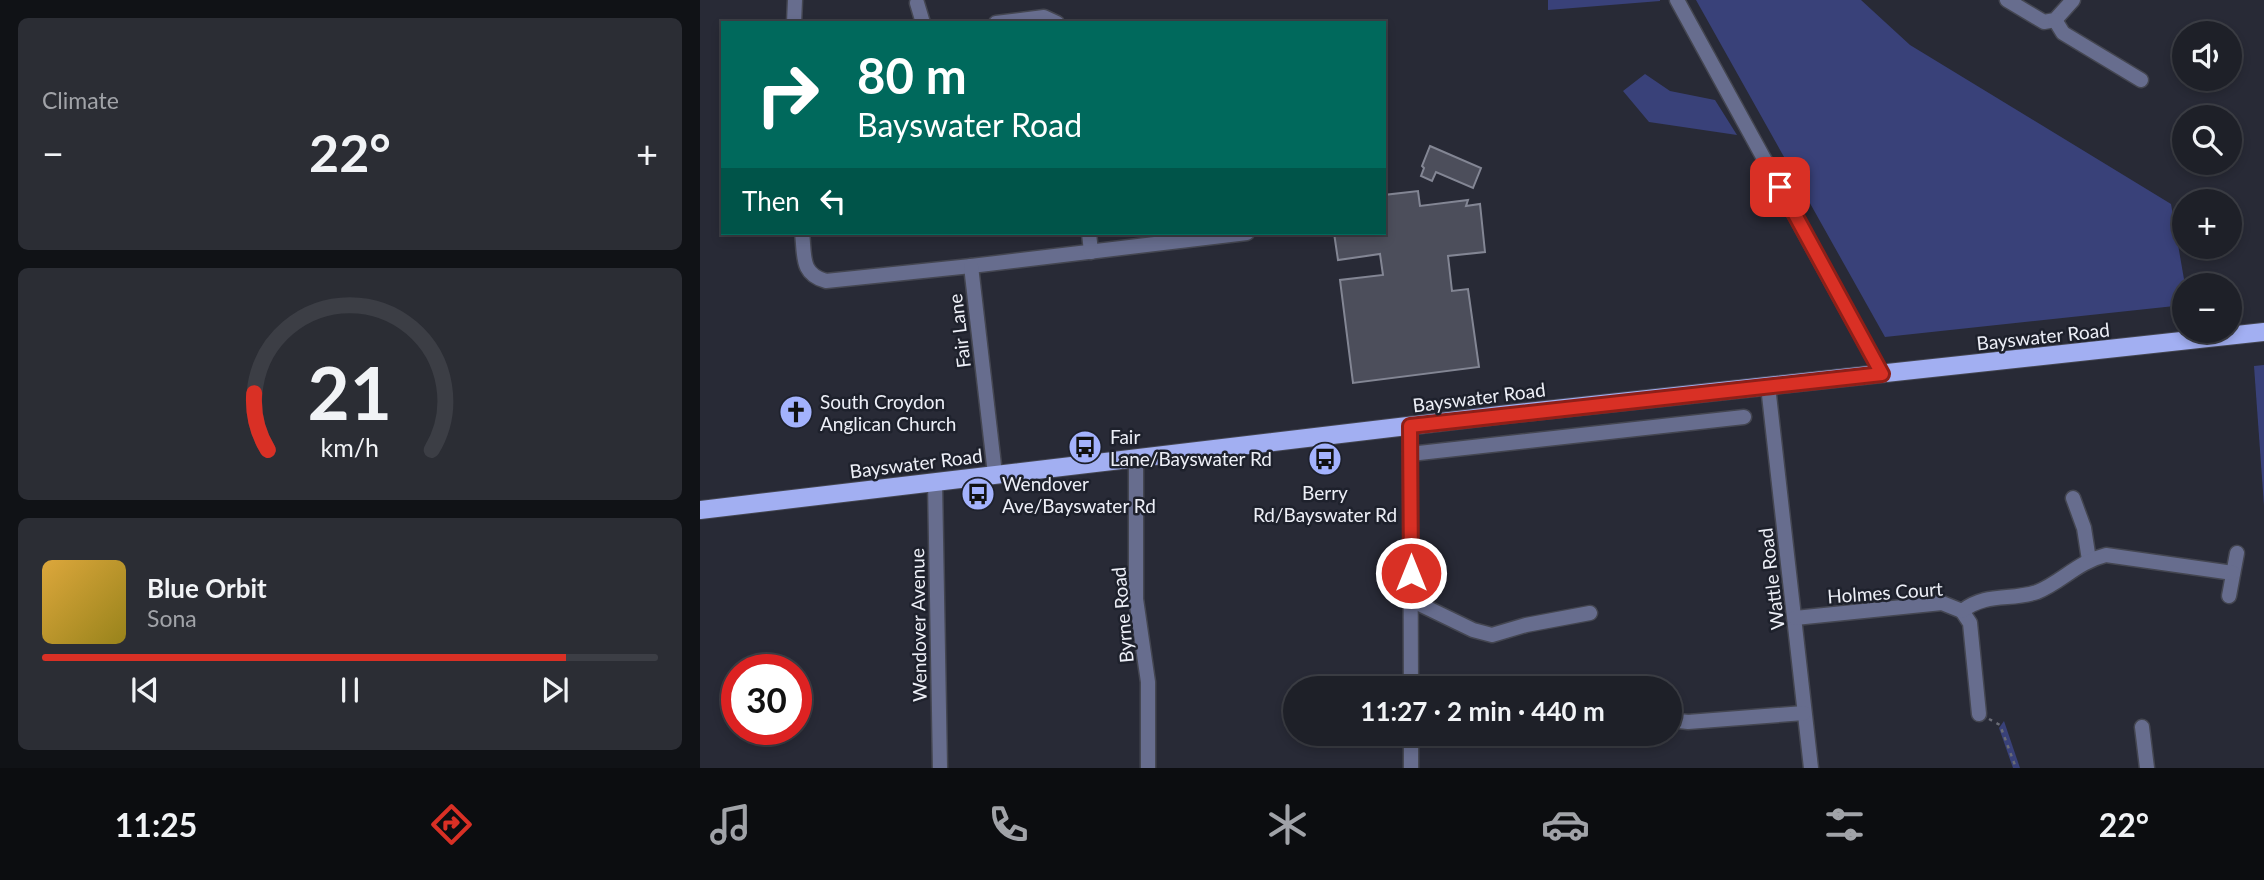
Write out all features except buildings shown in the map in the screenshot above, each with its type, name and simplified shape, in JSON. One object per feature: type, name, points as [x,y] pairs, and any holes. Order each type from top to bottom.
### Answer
[{"type":"main road","name":"Bayswater Road","points":[[700,510],[1410,426],[2264,332]]},
{"type":"street","points":[[794,21],[795,0]]},
{"type":"street","points":[[1677,0],[1882,374]]},
{"type":"street","points":[[2007,0],[2044,22],[2055,20],[2073,0]]},
{"type":"street","points":[[917,3],[922,21]]},
{"type":"street","points":[[1012,21],[1044,17],[1053,21]]},
{"type":"street","points":[[2055,20],[2063,33],[2141,80]]},
{"type":"street","points":[[803,235],[807,270],[814,278],[825,281],[1231,235]]},
{"type":"street","points":[[1089,235],[1091,252]]},
{"type":"street","name":"Fair Lane","points":[[971,266],[995,474]]},
{"type":"street","name":"Wattle Road","points":[[1768,386],[1811,768]]},
{"type":"street","points":[[1410,454],[1744,416]]},
{"type":"street","points":[[1410,426],[1411,676]]},
{"type":"street","name":"Byrne Road","points":[[1136,458],[1136,599],[1148,682],[1148,768]]},
{"type":"street","name":"Wendover Avenue","points":[[935,482],[940,768]]},
{"type":"street","points":[[2073,498],[2084,528],[2089,560]]},
{"type":"street","points":[[2229,596],[2237,553]]},
{"type":"street","name":"Holmes Court","points":[[1795,618],[1942,603],[1962,611],[1983,599],[2036,592],[2089,560],[2106,555],[2233,573]]},
{"type":"street","points":[[1411,600],[1473,630],[1492,635],[1526,625],[1590,613]]},
{"type":"street","points":[[1962,611],[1970,624],[1979,714]]},
{"type":"street","points":[[1682,721],[1804,713]]},
{"type":"street","points":[[2142,727],[2147,768]]},
{"type":"street","points":[[1411,746],[1411,768]]},
{"type":"path","points":[[1979,714],[2000,724],[2016,768]]},
{"type":"shaded area","points":[[1548,0],[1660,0],[1660,1],[1548,10]]},
{"type":"shaded area","points":[[1696,0],[1861,0],[1910,45],[2171,204],[2172,259],[2181,259],[2183,273],[2172,273],[2172,306],[1885,337]]},
{"type":"shaded area","points":[[1645,74],[1670,91],[1715,100],[1737,135],[1649,122],[1623,91]]},
{"type":"shaded area","points":[[2264,365],[2264,506],[2254,366]]},
{"type":"shaded area","points":[[2004,721],[2020,768],[2013,768],[1999,728]]},
{"type":"place","name":"South Croydon Anglican Church","points":[[796,412]]},
{"type":"place","name":"Fair Lane/Bayswater Rd","points":[[1085,447]]},
{"type":"place","name":"Berry Rd/Bayswater Rd","points":[[1325,459]]},
{"type":"place","name":"Wendover Ave/Bayswater Rd","points":[[978,494]]},
{"type":"route","points":[[1411,573],[1410,426],[1882,374],[1780,187]]}]
